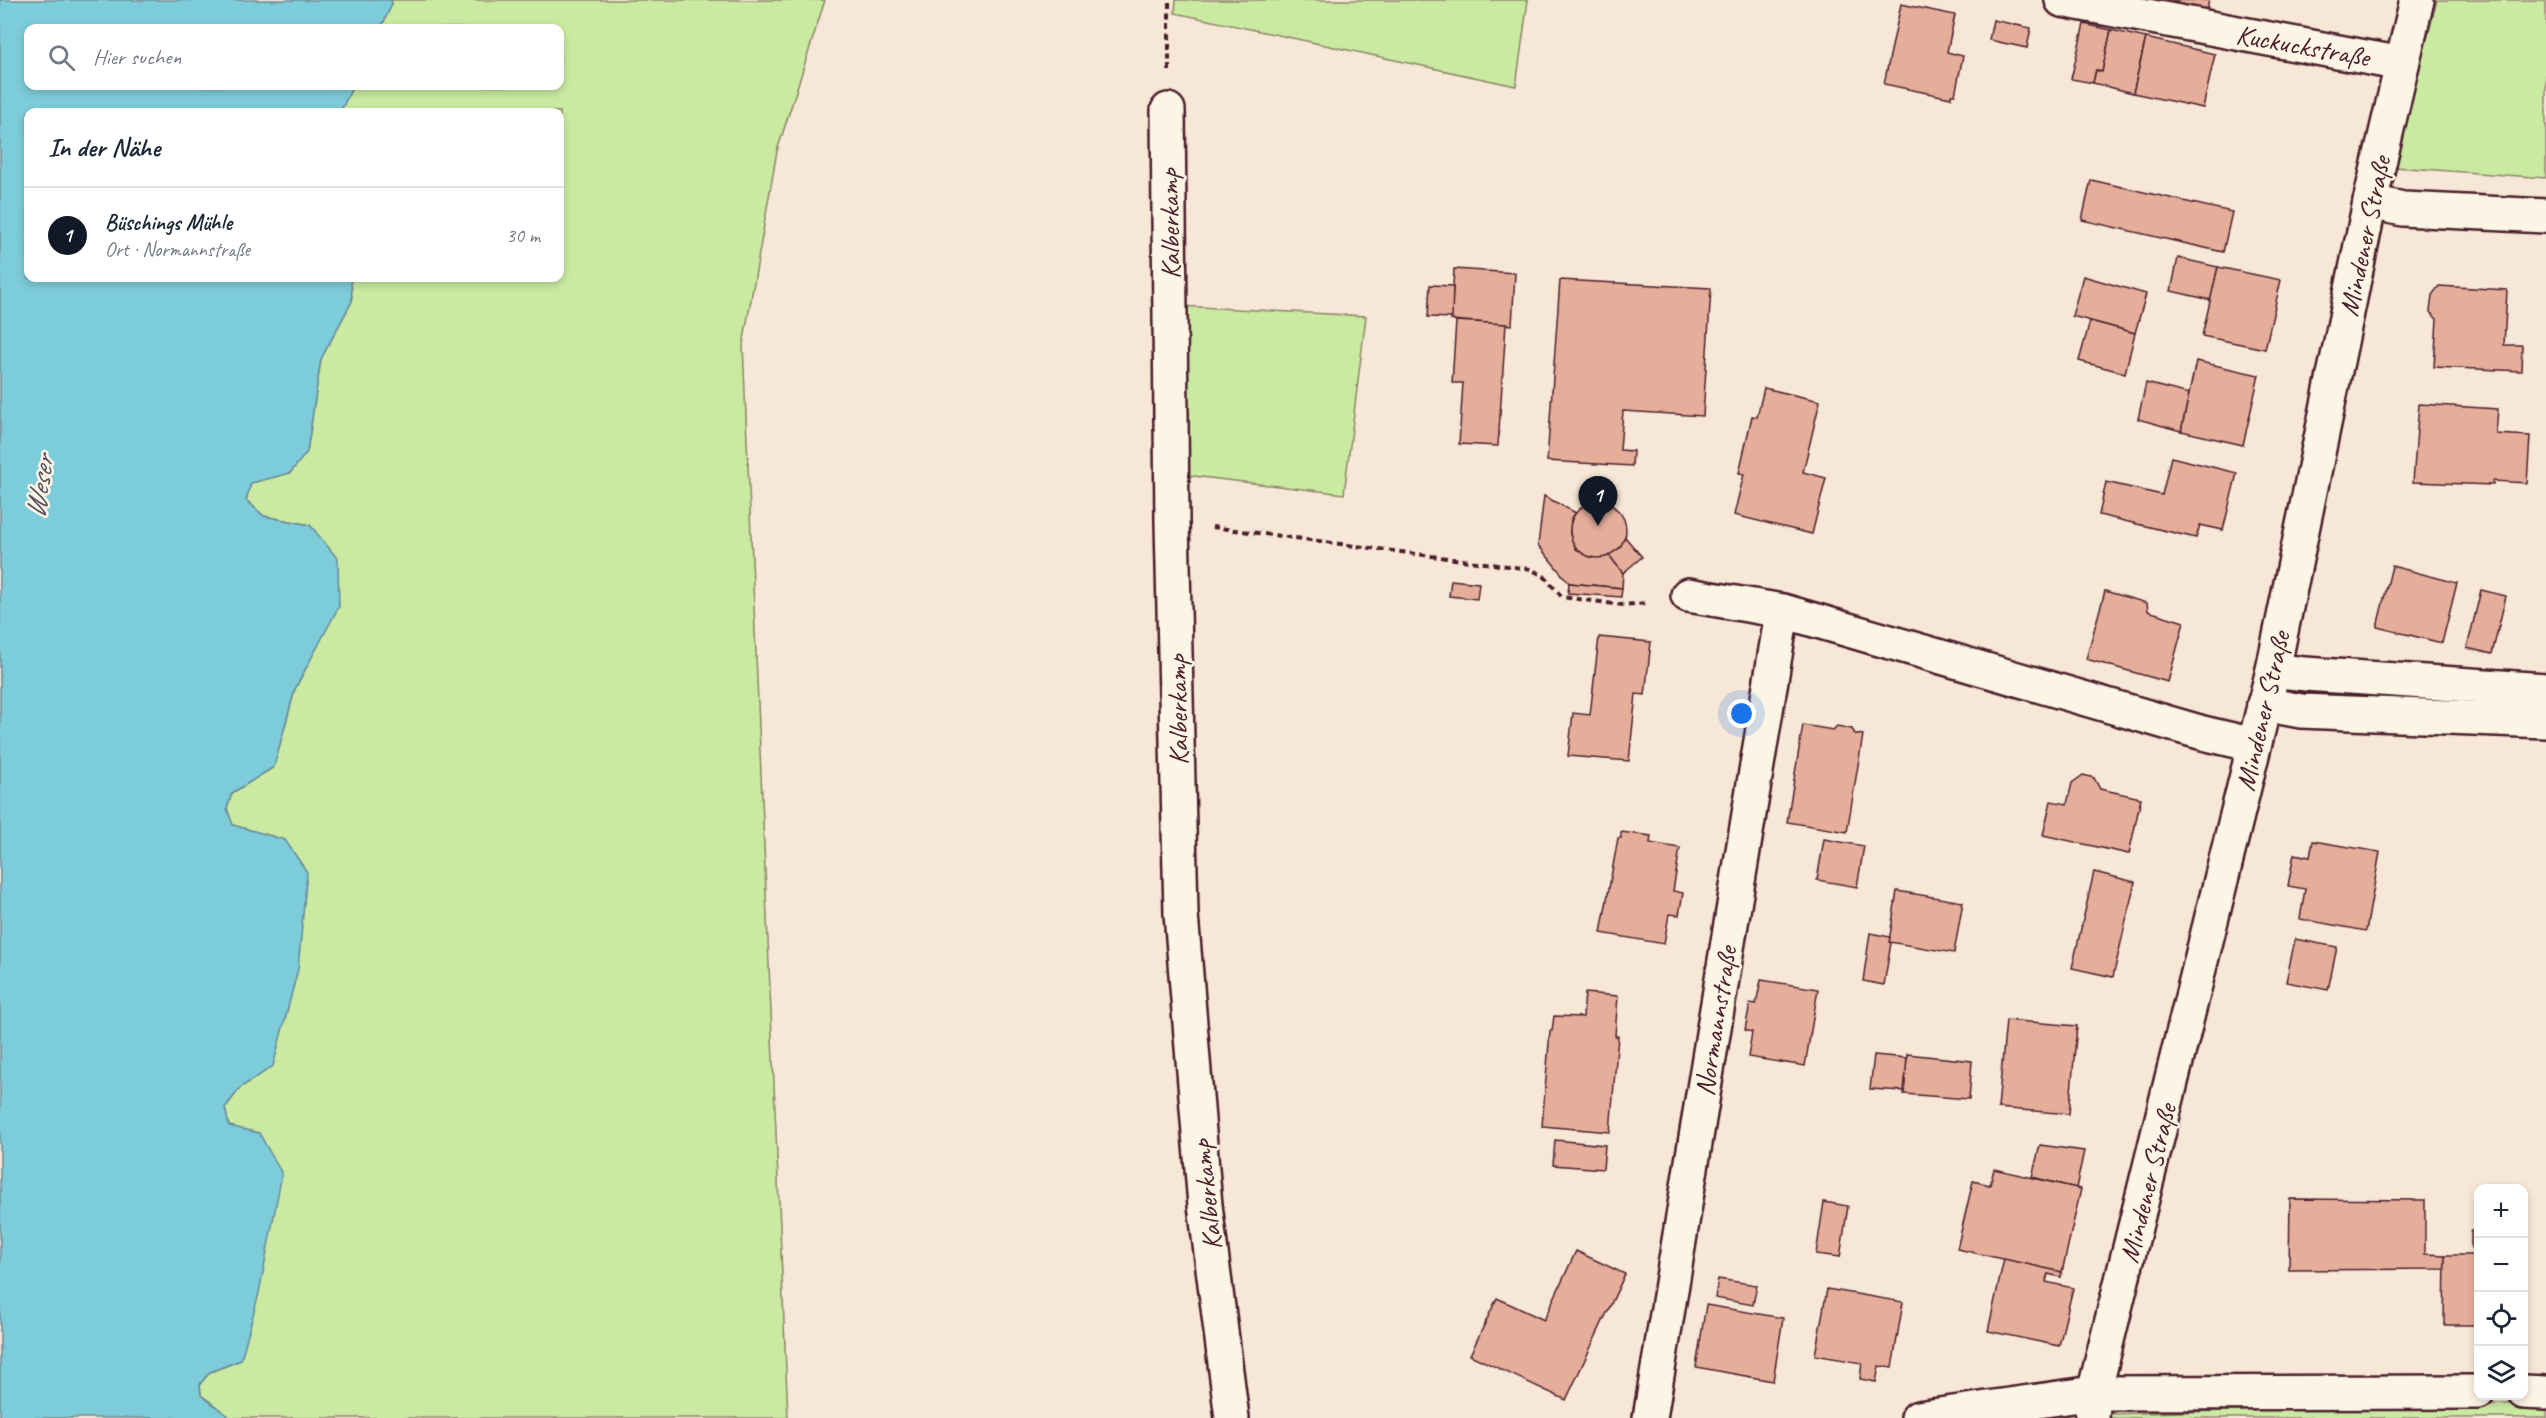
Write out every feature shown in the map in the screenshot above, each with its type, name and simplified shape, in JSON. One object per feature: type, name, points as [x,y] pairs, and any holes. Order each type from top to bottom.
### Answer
[{"type":"street","name":"Kuckuckstraße","points":[[2062,0],[2231,33],[2372,56],[2402,64]]},
{"type":"street","name":"Mindener Straße","points":[[2093,1405],[2272,670],[2370,202],[2417,0]]},
{"type":"street","name":"Kalberkamp","points":[[1168,110],[1172,522],[1181,915],[1206,1205],[1232,1418]]},
{"type":"street","points":[[2370,202],[2403,209],[2546,216]]},
{"type":"street","points":[[1688,595],[1783,611],[2203,733],[2254,745]]},
{"type":"street","name":"Normannstraße","points":[[1650,1418],[1780,625]]},
{"type":"street","points":[[2272,670],[2546,690]]},
{"type":"street","points":[[2264,704],[2301,711],[2546,721]]},
{"type":"street","points":[[1918,1418],[2093,1405],[2474,1392]]},
{"type":"street","points":[[2528,1392],[2546,1393]]},
{"type":"path","points":[[1168,110],[1169,0]]},
{"type":"path","points":[[1172,522],[1530,569],[1544,576],[1562,597],[1623,605],[1671,602],[1688,595]]},
{"type":"green space","points":[[391,0],[825,0],[777,151],[743,345],[788,1418],[231,1418],[201,1395],[200,1384],[210,1372],[241,1360],[229,1126],[225,1108],[240,1088],[273,1066],[285,840],[232,825],[227,808],[232,793],[274,767],[295,689],[339,605],[310,525],[264,516],[246,500],[251,483],[290,473],[307,452],[321,359],[352,301],[351,282],[564,282],[564,108],[342,108],[351,90],[564,90],[564,24],[383,24],[392,4]]},
{"type":"green space","points":[[1176,0],[1528,0],[1516,86],[1175,13]]},
{"type":"green space","points":[[2437,0],[2546,0],[2546,178],[2395,167]]},
{"type":"green space","points":[[1180,306],[1366,316],[1344,494],[1185,475]]},
{"type":"green space","points":[[2546,1403],[2546,1418],[2105,1418],[2105,1414]]},
{"type":"water","name":"Weser","points":[[0,0],[391,0],[392,4],[383,24],[24,24],[24,90],[351,90],[342,108],[24,108],[24,282],[351,282],[352,301],[321,359],[307,452],[290,473],[251,483],[246,500],[264,516],[310,525],[338,559],[339,606],[295,689],[274,767],[232,793],[227,808],[233,825],[285,840],[307,872],[298,969],[273,1066],[240,1088],[225,1108],[229,1126],[259,1133],[282,1174],[259,1293],[241,1360],[210,1372],[200,1384],[201,1395],[231,1418],[0,1418]]},
{"type":"building","points":[[2162,0],[2209,0],[2207,10]]},
{"type":"building","points":[[1901,4],[1955,15],[1947,52],[1963,56],[1955,95],[1951,95],[1951,98],[1884,84]]},
{"type":"building","points":[[1993,20],[2031,28],[2027,48],[1989,40]]},
{"type":"building","points":[[2084,24],[2111,30],[2102,72],[2096,70],[2093,83],[2071,79]]},
{"type":"building","points":[[2111,30],[2146,38],[2133,93],[2093,83],[2096,70],[2102,72]]},
{"type":"building","points":[[2146,38],[2215,54],[2203,108],[2133,93]]},
{"type":"building","points":[[2091,180],[2232,212],[2223,252],[2082,220]]},
{"type":"building","points":[[2178,258],[2218,267],[2211,300],[2171,291]]},
{"type":"building","points":[[2218,267],[2281,280],[2265,349],[2202,336]]},
{"type":"building","points":[[1454,269],[1515,273],[1512,325],[1451,320]]},
{"type":"building","points":[[2083,276],[2146,294],[2135,333],[2072,316]]},
{"type":"building","points":[[1560,280],[1711,288],[1703,416],[1623,411],[1620,450],[1633,451],[1632,466],[1547,461]]},
{"type":"building","points":[[1430,285],[1453,286],[1452,318],[1428,317]]},
{"type":"building","points":[[2439,286],[2507,290],[2504,345],[2522,345],[2521,371],[2434,367],[2437,319],[2430,312],[2432,295]]},
{"type":"building","points":[[1456,321],[1506,324],[1498,446],[1459,444],[1463,383],[1452,383]]},
{"type":"building","points":[[2090,321],[2135,333],[2125,373],[2079,361]]},
{"type":"building","points":[[2196,361],[2259,375],[2243,445],[2181,431]]},
{"type":"building","points":[[2146,383],[2189,394],[2181,431],[2138,419]]},
{"type":"building","points":[[1764,388],[1820,401],[1803,472],[1826,478],[1812,534],[1734,515],[1744,474],[1739,473],[1752,416],[1757,417]]},
{"type":"building","points":[[2419,404],[2498,409],[2496,434],[2530,436],[2527,483],[2493,481],[2493,485],[2413,482]]},
{"type":"building","points":[[2171,457],[2237,473],[2223,530],[2200,525],[2196,538],[2099,515],[2106,482],[2162,495]]},
{"type":"building","points":[[1544,496],[1576,513],[1571,518],[1570,534],[1576,549],[1591,557],[1609,555],[1623,573],[1622,588],[1569,583],[1538,545]]},
{"type":"building","points":[[1593,502],[1603,502],[1618,510],[1624,519],[1626,530],[1624,541],[1618,550],[1603,558],[1593,558],[1582,553],[1575,546],[1570,535],[1570,525],[1575,514],[1582,507]]},
{"type":"building","points":[[1625,537],[1642,557],[1623,573],[1609,555],[1620,548]]},
{"type":"building","points":[[2392,566],[2457,583],[2442,643],[2377,627]]},
{"type":"building","points":[[1451,580],[1479,583],[1477,599],[1449,596]]},
{"type":"building","points":[[1569,583],[1622,588],[1621,597],[1568,593]]},
{"type":"building","points":[[2481,590],[2506,596],[2492,654],[2467,648]]},
{"type":"building","points":[[2105,591],[2147,603],[2148,611],[2184,622],[2168,682],[2086,659]]},
{"type":"building","points":[[1599,637],[1651,642],[1645,695],[1636,694],[1629,761],[1568,756],[1573,713],[1590,715]]},
{"type":"building","points":[[1803,725],[1833,730],[1837,726],[1852,729],[1855,734],[1863,735],[1847,832],[1787,822]]},
{"type":"building","points":[[2083,775],[2094,778],[2100,789],[2141,798],[2129,854],[2043,835],[2051,801],[2067,804],[2072,783]]},
{"type":"building","points":[[1621,832],[1651,836],[1650,843],[1680,848],[1673,891],[1683,893],[1679,915],[1669,914],[1664,944],[1601,933]]},
{"type":"building","points":[[1824,839],[1864,846],[1857,887],[1817,880]]},
{"type":"building","points":[[2313,841],[2380,852],[2366,931],[2300,919],[2305,889],[2288,886],[2294,854],[2310,857]]},
{"type":"building","points":[[2094,872],[2135,882],[2113,977],[2072,968]]},
{"type":"building","points":[[1897,891],[1963,902],[1954,953],[1889,942]]},
{"type":"building","points":[[1870,933],[1890,937],[1884,985],[1863,981]]},
{"type":"building","points":[[2295,939],[2337,947],[2328,990],[2286,982]]},
{"type":"building","points":[[1761,980],[1818,989],[1805,1066],[1748,1057],[1752,1032],[1745,1030],[1750,1003],[1756,1004]]},
{"type":"building","points":[[1585,993],[1618,996],[1615,1036],[1618,1036],[1610,1132],[1542,1126],[1550,1031],[1552,1031],[1554,1016],[1583,1017]]},
{"type":"building","points":[[2006,1020],[2077,1026],[2069,1114],[1998,1108]]},
{"type":"building","points":[[1907,1054],[1972,1061],[1969,1099],[1904,1094]]},
{"type":"building","points":[[1874,1055],[1907,1058],[1904,1091],[1870,1089]]},
{"type":"building","points":[[1555,1140],[1605,1145],[1603,1169],[1553,1165]]},
{"type":"building","points":[[2040,1145],[2084,1151],[2076,1188],[2032,1177]]},
{"type":"building","points":[[1994,1169],[2081,1189],[2062,1272],[1957,1249],[1973,1181],[1990,1185]]},
{"type":"building","points":[[2290,1199],[2425,1200],[2425,1254],[2445,1255],[2445,1269],[2289,1270]]},
{"type":"building","points":[[1824,1202],[1848,1206],[1840,1257],[1816,1254]]},
{"type":"building","points":[[2471,1231],[2474,1231],[2474,1248],[2471,1248]]},
{"type":"building","points":[[1576,1251],[1625,1274],[1566,1400],[1470,1355],[1497,1298],[1544,1320]]},
{"type":"building","points":[[2445,1255],[2474,1255],[2474,1325],[2444,1325]]},
{"type":"building","points":[[2004,1259],[2062,1272],[2061,1277],[2048,1274],[2046,1282],[2073,1288],[2059,1346],[1988,1331]]},
{"type":"building","points":[[1718,1279],[1757,1285],[1753,1305],[1715,1298]]},
{"type":"building","points":[[1827,1289],[1903,1302],[1892,1368],[1879,1366],[1876,1382],[1860,1379],[1862,1363],[1815,1355]]},
{"type":"building","points":[[1706,1305],[1783,1318],[1773,1381],[1696,1367]]},
{"type":"place","name":"Büschings Mühle","points":[[1598,526]]}]
